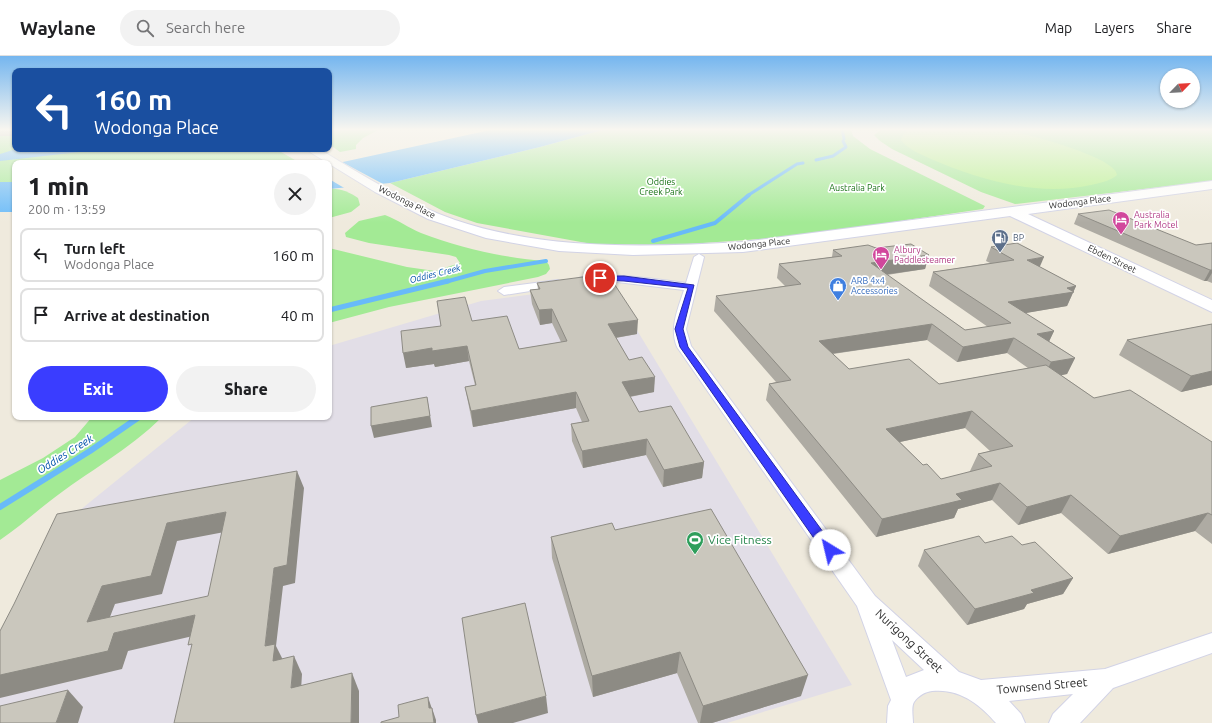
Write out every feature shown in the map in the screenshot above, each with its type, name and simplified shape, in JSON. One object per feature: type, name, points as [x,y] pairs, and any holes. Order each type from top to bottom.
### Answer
[{"type":"main road","name":"Wodonga Place","points":[[332,166],[424,222],[463,234],[502,244],[584,255],[634,258],[699,257],[784,251],[1212,194]]},
{"type":"main road","name":"Wodonga Place","points":[[332,171],[376,192],[467,228],[511,238],[559,245],[639,250],[743,247],[1212,185]]},
{"type":"main road","name":"Ebden Street","points":[[1011,211],[1212,307]]},
{"type":"street","name":"Nurigong Street","points":[[699,257],[679,329],[684,347],[867,602],[951,680]]},
{"type":"street","points":[[504,291],[609,278],[692,286]]},
{"type":"street","name":"Nurigong Street","points":[[867,602],[902,698]]},
{"type":"street","name":"Townsend Street","points":[[979,692],[1105,680],[1212,643]]},
{"type":"street","name":"Nurigong Street","points":[[900,723],[899,712],[902,698],[910,688],[921,682],[935,679],[951,680],[979,692],[996,705],[1012,723]]},
{"type":"street","name":"Townsend Street","points":[[1062,723],[1105,680]]},
{"type":"shaded area","points":[[609,284],[852,685],[727,723],[0,723],[0,634],[48,536],[191,420],[332,420],[332,345],[481,301]]},
{"type":"green space","points":[[0,160],[12,160],[12,182],[0,182]]},
{"type":"green space","name":"Oddies Creek Park","points":[[485,160],[892,160],[985,206],[983,209],[789,237],[674,245],[592,244],[477,223],[445,212],[390,183]]},
{"type":"green space","points":[[915,160],[1212,160],[1212,181],[1015,204],[981,192]]},
{"type":"green space","points":[[934,160],[1101,160],[1113,168],[1117,175],[1112,179],[1101,183],[1071,188],[1030,188],[989,180]]},
{"type":"green space","points":[[332,189],[344,191],[358,198],[360,205],[351,212],[332,217]]},
{"type":"green space","points":[[385,215],[421,233],[482,252],[530,260],[546,261],[550,269],[546,274],[538,277],[389,307],[332,322],[332,249],[407,267],[435,271],[460,263],[456,257],[449,255],[369,243],[346,237],[345,233],[359,221]]},
{"type":"green space","points":[[89,420],[159,420],[136,440],[64,490],[0,540],[0,480],[43,458],[75,437]]},
{"type":"water","points":[[351,160],[485,160],[390,183],[332,189],[332,164]]},
{"type":"water","points":[[0,182],[12,182],[12,212],[0,212]]},
{"type":"pier","points":[[340,161],[385,185],[346,189],[332,181],[332,162]]},
{"type":"building","points":[[1109,210],[1196,245],[1212,243],[1212,270],[1078,214]]},
{"type":"building","points":[[1017,243],[1044,257],[1027,260],[1076,286],[1067,288],[1074,292],[1008,302],[1054,331],[1037,334],[1075,358],[1051,362],[1014,338],[963,347],[932,324],[819,341],[849,369],[909,359],[939,384],[1046,365],[1094,398],[1130,390],[1212,442],[1212,515],[1208,513],[1120,536],[1071,495],[1027,507],[1000,483],[956,494],[962,500],[882,519],[769,384],[791,380],[716,296],[801,284],[779,264],[842,256],[833,250],[868,245],[876,248],[911,244],[929,255],[871,263],[965,330],[1011,323],[933,272],[1014,260],[991,247]],"holes":[[[972,411],[1013,446],[978,454],[992,466],[941,479],[927,464],[923,465],[886,429]]]},
{"type":"building","points":[[598,275],[601,281],[611,279],[638,320],[608,324],[629,360],[642,357],[655,377],[622,382],[639,412],[671,406],[704,462],[664,470],[647,439],[582,451],[571,424],[589,421],[576,392],[471,411],[465,387],[476,385],[467,346],[432,351],[432,348],[403,353],[401,331],[441,326],[437,301],[465,297],[472,321],[507,316],[519,349],[567,341],[552,309],[539,310],[530,290],[540,289],[537,283]]},
{"type":"building","points":[[1212,324],[1212,371],[1191,376],[1127,340]]},
{"type":"building","points":[[427,397],[430,416],[371,426],[371,407]]},
{"type":"building","points":[[297,471],[287,565],[274,568],[265,646],[275,644],[273,661],[294,656],[291,688],[352,673],[351,723],[174,723],[192,644],[188,645],[195,615],[114,633],[108,651],[0,675],[0,631],[57,514]],"holes":[[[226,512],[208,596],[87,622],[102,586],[151,576],[167,523]]]},
{"type":"building","points":[[711,509],[808,675],[703,706],[680,652],[592,676],[551,537],[612,523],[615,530]]},
{"type":"building","points":[[979,536],[985,543],[1012,536],[1022,545],[1035,542],[1073,578],[1031,590],[1034,593],[975,609],[924,550]]},
{"type":"building","points":[[525,603],[546,696],[476,715],[462,618]]},
{"type":"building","points":[[68,690],[56,723],[0,723],[0,706]]},
{"type":"building","points":[[428,697],[429,708],[432,708],[434,723],[381,723],[399,717],[398,705]]},
{"type":"waterway","name":"Oddies Creek","points":[[747,196],[797,164],[803,163]]},
{"type":"waterway","name":"Oddies Creek","points":[[653,241],[715,223],[749,195]]},
{"type":"waterway","name":"Oddies Creek","points":[[445,282],[485,271],[546,261]]},
{"type":"waterway","name":"Oddies Creek","points":[[332,309],[448,281]]},
{"type":"waterway","name":"Oddies Creek","points":[[0,507],[90,451],[135,420]]},
{"type":"place","name":"Australia Park Motel","points":[[1121,235]]},
{"type":"place","name":"BP","points":[[1000,253]]},
{"type":"place","name":"Albury Paddlesteamer","points":[[881,270]]},
{"type":"place","name":"ARB 4x4 Accessories","points":[[838,301]]},
{"type":"place","name":"Vice Fitness","points":[[695,555]]},
{"type":"route","points":[[600,278],[624,278],[692,286],[679,329],[680,338],[684,347],[830,550]]},
{"type":"park label","name":"Australia Park","points":[[857,188]]}]
